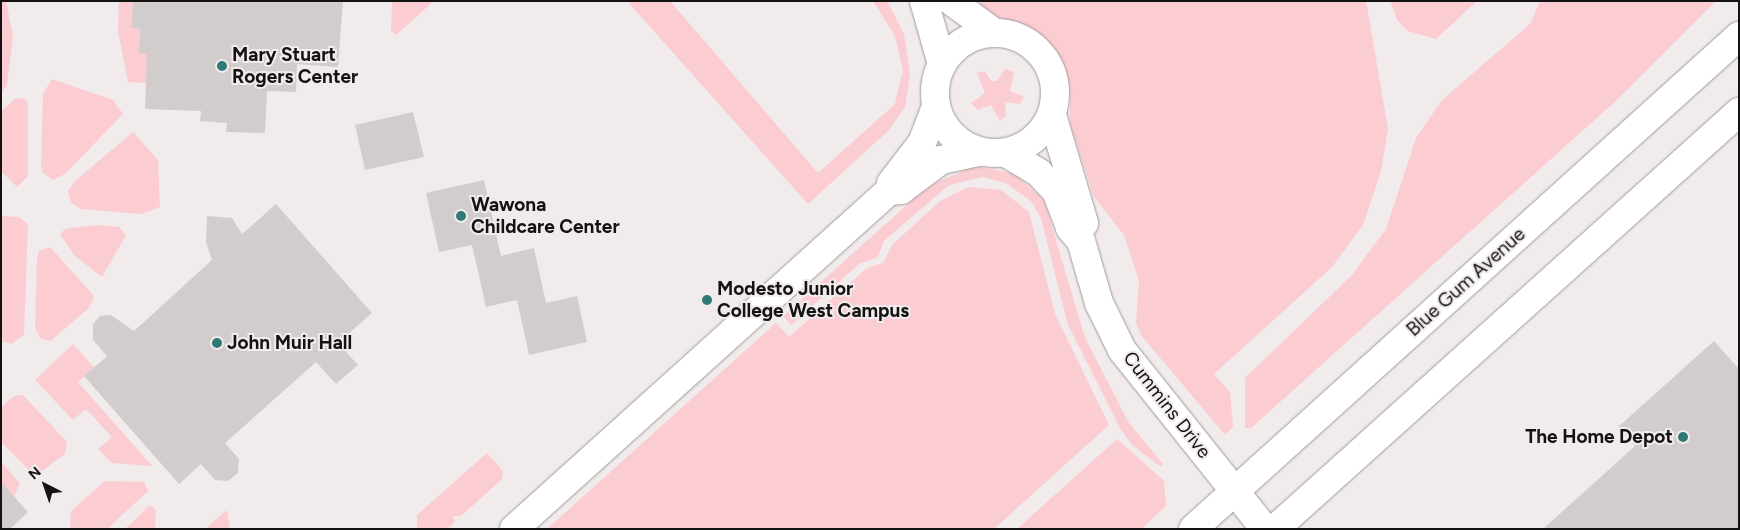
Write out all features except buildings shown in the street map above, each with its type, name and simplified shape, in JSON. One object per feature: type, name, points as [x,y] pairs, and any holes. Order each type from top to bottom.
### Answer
[{"type":"street","points":[[924,1],[942,64]]},
{"type":"street","points":[[514,529],[889,192],[901,190],[941,160],[979,152],[1006,153],[1033,140],[1052,115],[1056,90],[1047,61],[1024,40],[996,32],[951,1]]},
{"type":"street","points":[[889,192],[892,179],[922,143],[936,107],[936,79],[942,64],[963,41],[996,32]]},
{"type":"street","name":"Blue Gum Avenue","points":[[1193,529],[1739,36]]},
{"type":"street","points":[[936,107],[950,134],[979,152]]},
{"type":"street","points":[[1275,529],[1739,112]]},
{"type":"street","name":"Cummins Drive","points":[[1052,115],[1085,228],[1081,241]]},
{"type":"street","name":"Cummins Drive","points":[[1006,153],[1047,181],[1081,241],[1091,283],[1122,350],[1266,529]]},
{"type":"shaded area","points":[[1,1],[6,1],[13,37],[7,85],[1,93]]},
{"type":"shaded area","points":[[119,1],[133,1],[131,28],[140,29],[139,53],[157,55],[147,64],[146,83],[128,82],[118,31]]},
{"type":"shaded area","points":[[392,1],[434,1],[396,35],[391,30]]},
{"type":"shaded area","points":[[627,1],[670,1],[818,173],[895,104],[903,70],[895,36],[873,1],[887,1],[904,34],[910,75],[905,107],[889,130],[808,204]]},
{"type":"shaded area","points":[[982,1],[1366,1],[1388,129],[1381,171],[1363,225],[1332,267],[1214,374],[1230,392],[1233,427],[1225,435],[1141,335],[1136,323],[1139,281],[1124,235],[1094,197],[1070,123],[1070,93],[1062,60],[1037,33],[993,15],[978,6]]},
{"type":"shaded area","points":[[1390,1],[1477,1],[1436,39],[1408,31],[1397,20]]},
{"type":"shaded area","points":[[1540,1],[1716,1],[1619,98],[1251,428],[1245,428],[1245,378],[1352,275],[1386,229],[1416,138],[1442,100],[1530,24]]},
{"type":"shaded area","points":[[1005,69],[1014,72],[1010,91],[1024,97],[1020,104],[1005,102],[1006,116],[1000,121],[991,105],[978,110],[971,103],[985,93],[977,73],[985,71],[991,81],[997,81]]},
{"type":"shaded area","points":[[52,79],[113,100],[123,114],[65,174],[53,180],[43,173],[41,166],[43,94]]},
{"type":"shaded area","points":[[24,98],[28,104],[28,176],[17,187],[1,171],[1,111],[15,99]]},
{"type":"shaded area","points":[[133,132],[158,160],[160,207],[141,214],[81,209],[71,203],[68,191],[74,182]]},
{"type":"shaded area","points":[[975,166],[1015,174],[1044,200],[1085,338],[1129,423],[1163,464],[1161,467],[1132,445],[1120,428],[1068,325],[1041,218],[1031,201],[1006,183],[982,177],[949,185],[884,241],[878,257],[859,264],[791,325],[783,316],[928,186]]},
{"type":"shaded area","points":[[968,187],[1001,190],[1029,212],[1055,314],[1109,425],[994,529],[547,529],[776,323],[789,337],[867,268],[883,263],[892,245],[940,201]]},
{"type":"shaded area","points":[[1,216],[19,217],[28,224],[24,335],[11,344],[1,341]]},
{"type":"shaded area","points":[[96,225],[119,227],[126,235],[102,277],[74,255],[60,234],[65,229]]},
{"type":"shaded area","points":[[50,247],[94,296],[89,308],[50,341],[40,338],[35,328],[37,258],[39,251]]},
{"type":"shaded area","points":[[73,344],[94,367],[78,382],[152,466],[112,463],[98,449],[112,437],[86,409],[73,420],[35,380]]},
{"type":"shaded area","points":[[23,395],[67,442],[65,454],[35,476],[1,442],[1,408],[14,396]]},
{"type":"shaded area","points":[[1117,439],[1164,481],[1166,506],[1141,529],[1017,529]]},
{"type":"shaded area","points":[[487,453],[503,471],[502,479],[461,516],[453,516],[455,522],[447,529],[417,529],[417,515]]},
{"type":"shaded area","points":[[1,462],[20,483],[14,496],[1,486]]},
{"type":"shaded area","points":[[105,481],[144,482],[148,491],[107,529],[70,529],[71,511]]},
{"type":"shaded area","points":[[150,505],[156,510],[155,529],[125,529]]},
{"type":"shaded area","points":[[227,510],[230,529],[206,529],[208,526]]},
{"type":"place","name":"Mary Stuart Rogers Center","points":[[222,66]]},
{"type":"place","name":"Wawona Childcare Center","points":[[461,216]]},
{"type":"place","name":"Modesto Junior College West Campus","points":[[707,300]]},
{"type":"place","name":"John Muir Hall","points":[[217,343]]},
{"type":"place","name":"The Home Depot","points":[[1683,437]]}]
